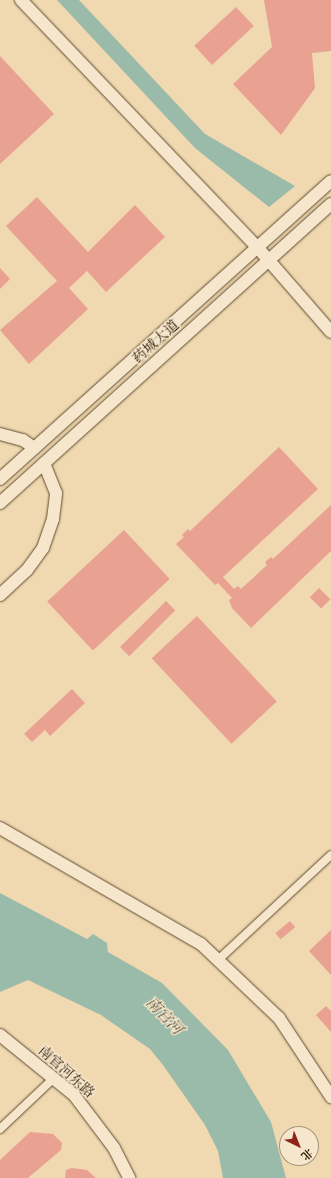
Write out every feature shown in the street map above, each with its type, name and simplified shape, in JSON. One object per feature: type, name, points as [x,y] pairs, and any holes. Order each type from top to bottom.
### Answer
[{"type":"street","points":[[21,0],[258,248],[267,262],[331,332]]},
{"type":"street","name":"药城大道","points":[[0,479],[331,182]]},
{"type":"street","name":"药城大道","points":[[0,503],[331,204]]},
{"type":"street","points":[[0,434],[23,440],[34,448]]},
{"type":"street","points":[[0,595],[27,570],[42,548],[53,519],[56,493],[44,463]]},
{"type":"street","points":[[0,828],[201,944],[279,1018],[331,1097]]},
{"type":"street","points":[[218,960],[331,855]]},
{"type":"street","name":"南官河东路","points":[[0,1035],[54,1078],[94,1120],[114,1148],[129,1178]]},
{"type":"street","points":[[0,1129],[54,1078]]},
{"type":"water","points":[[57,0],[79,0],[205,134],[295,186],[269,207],[195,148]]},
{"type":"water","name":"南官河","points":[[0,893],[87,939],[93,934],[107,943],[108,952],[162,983],[228,1050],[271,1122],[279,1152],[279,1166],[283,1166],[286,1178],[223,1178],[218,1151],[205,1125],[163,1065],[150,1049],[101,1015],[28,980],[0,992]]},
{"type":"building","points":[[264,0],[331,0],[331,51],[312,53],[315,88],[281,135],[233,84],[272,47]]},
{"type":"building","points":[[236,7],[254,26],[212,65],[194,46]]},
{"type":"building","points":[[0,56],[54,114],[0,164]]},
{"type":"building","points":[[37,197],[88,252],[135,205],[165,237],[106,292],[87,271],[69,288],[88,309],[29,364],[0,330],[57,281],[6,226]]},
{"type":"building","points":[[0,268],[10,279],[0,289]]},
{"type":"building","points":[[279,447],[318,489],[223,577],[234,589],[238,586],[241,589],[267,565],[265,562],[271,557],[273,559],[331,505],[331,551],[251,628],[232,608],[229,600],[232,598],[218,583],[215,585],[176,544],[184,537],[182,535],[188,529],[190,531]]},
{"type":"building","points":[[124,530],[170,579],[93,651],[47,602]]},
{"type":"building","points":[[319,588],[330,599],[321,609],[310,597]]},
{"type":"building","points":[[166,601],[175,610],[129,656],[120,647]]},
{"type":"building","points":[[197,616],[277,702],[231,744],[152,658]]},
{"type":"building","points":[[72,689],[85,703],[50,736],[45,730],[32,742],[24,734]]},
{"type":"building","points":[[290,921],[295,927],[281,939],[275,933]]},
{"type":"building","points":[[331,930],[331,975],[309,951]]},
{"type":"building","points":[[326,1006],[331,1011],[331,1032],[316,1015]]},
{"type":"building","points":[[30,1132],[53,1134],[62,1143],[61,1150],[28,1178],[0,1178],[0,1160]]},
{"type":"building","points":[[72,1168],[87,1170],[96,1178],[65,1178],[66,1170]]}]
